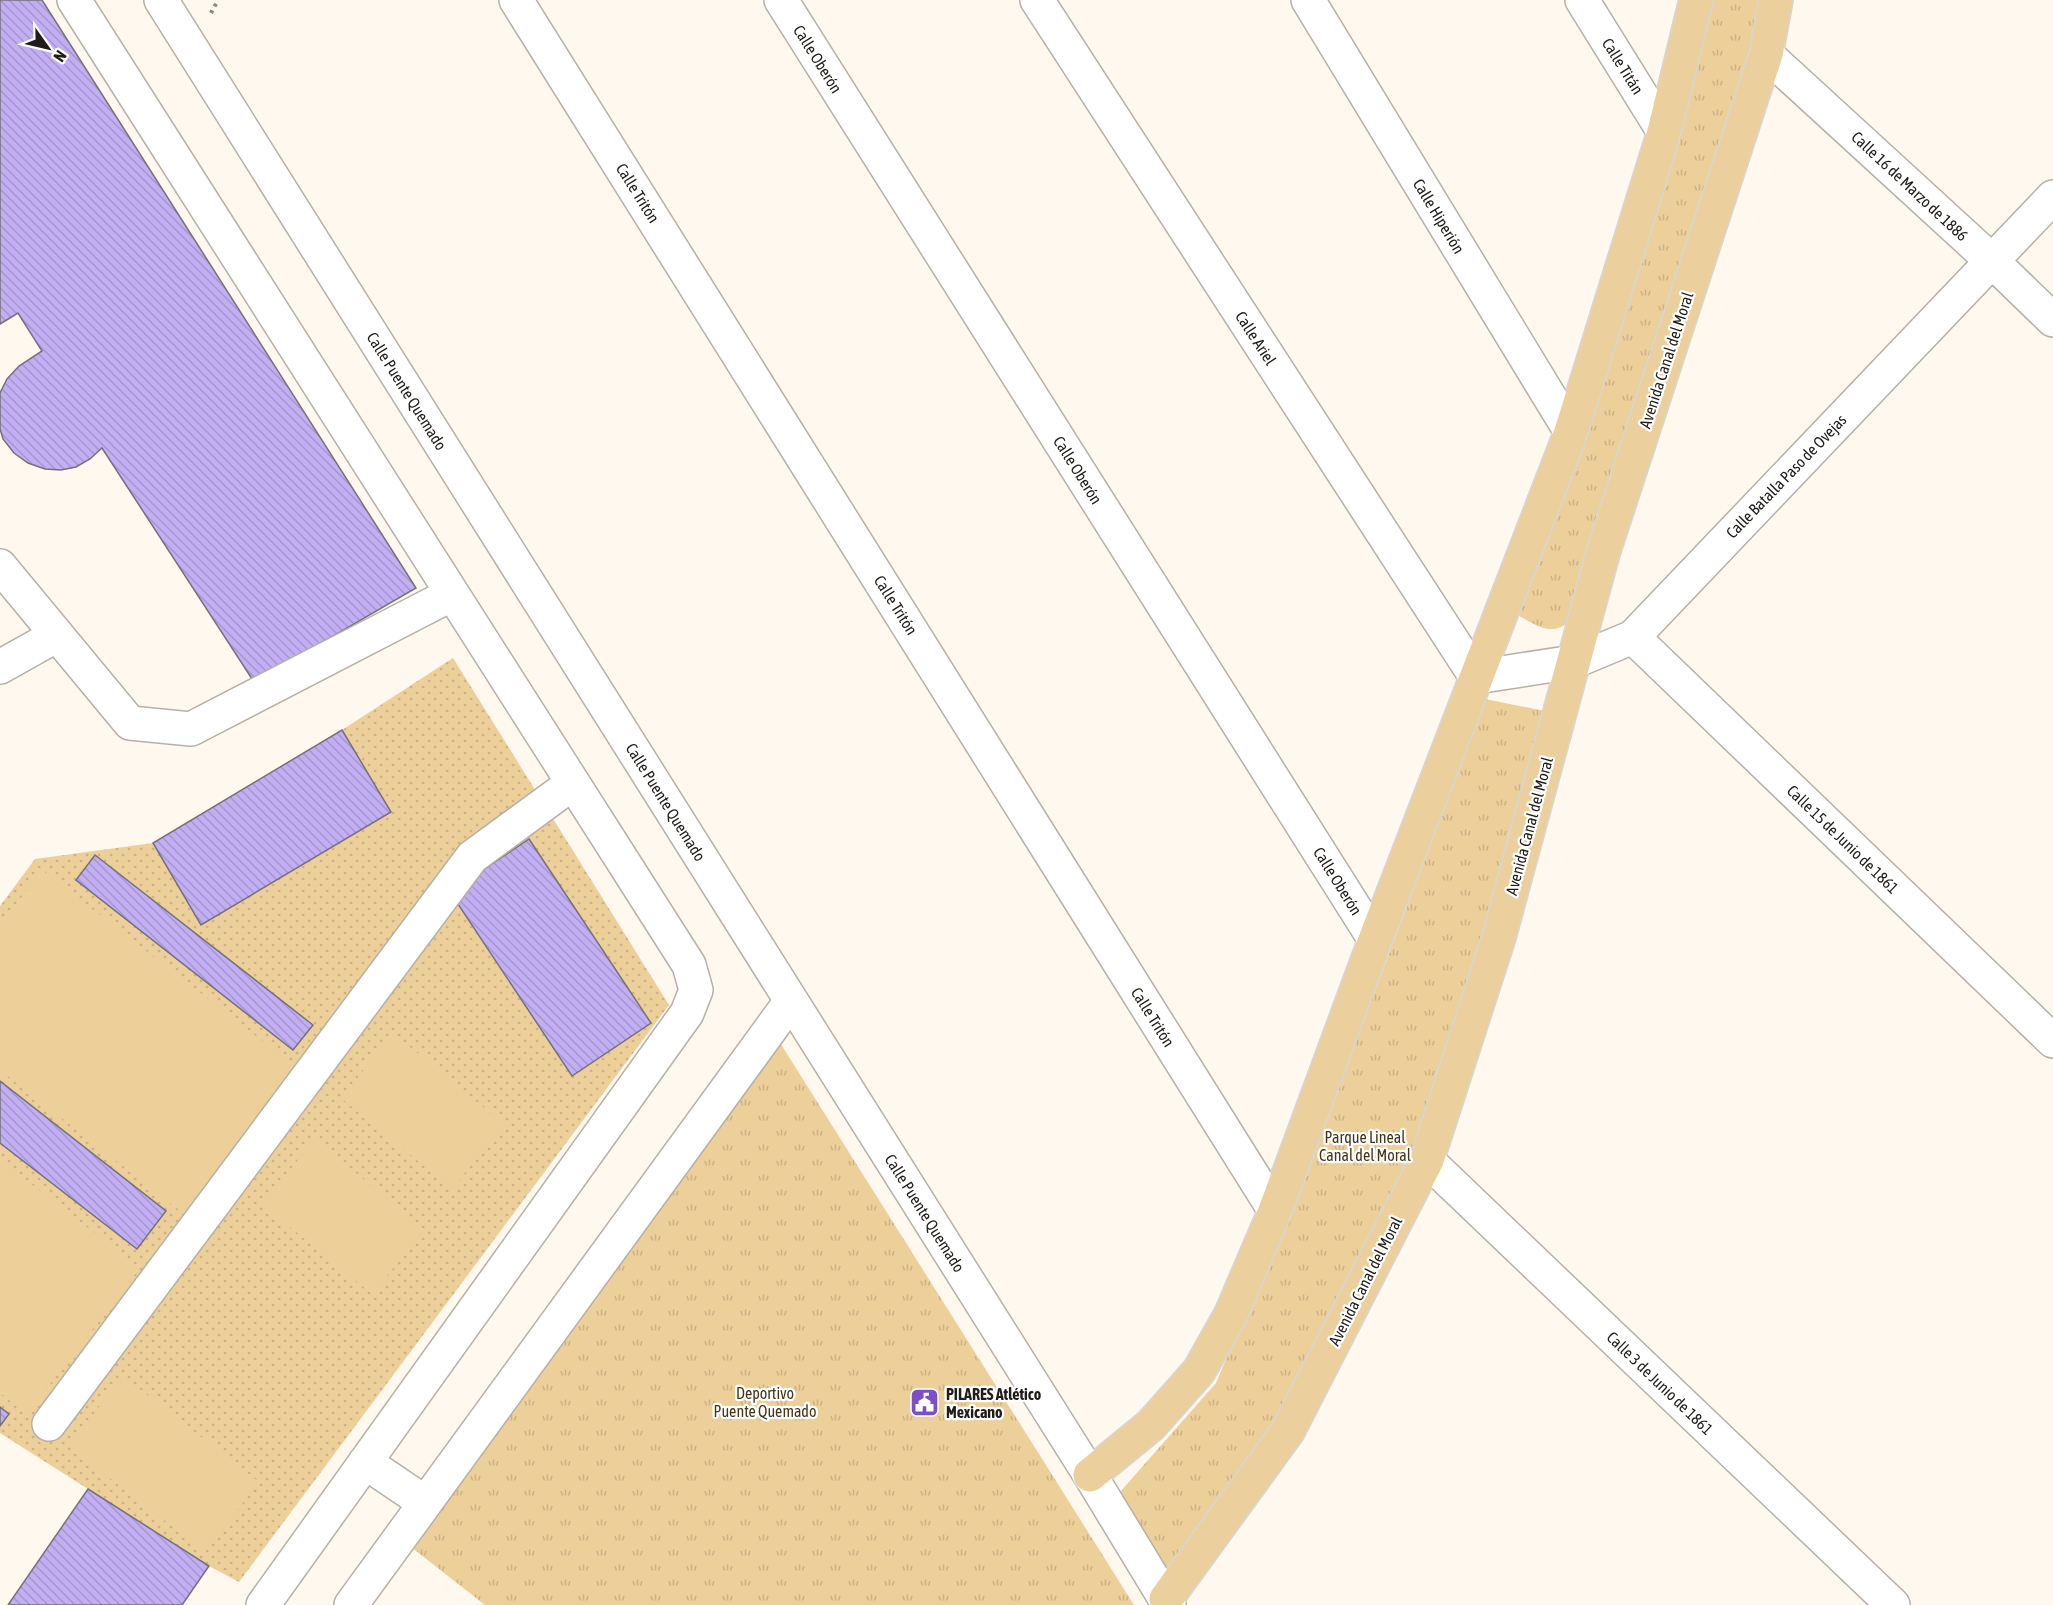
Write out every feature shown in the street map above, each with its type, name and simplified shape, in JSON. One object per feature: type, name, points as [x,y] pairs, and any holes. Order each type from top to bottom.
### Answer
[{"type":"main road","points":[[1090,1475],[1151,1425],[1199,1371],[1231,1314],[1275,1211],[1375,940],[1571,432],[1664,132],[1696,0]]},
{"type":"main road","name":"Avenida Canal del Moral","points":[[1167,1602],[1288,1431],[1427,1160],[1500,938],[1607,541],[1766,54],[1776,0]]},
{"type":"street","points":[[74,0],[689,965],[696,990],[687,1013],[263,1605]]},
{"type":"street","name":"Calle Puente Quemado","points":[[160,0],[1090,1475],[1167,1602]]},
{"type":"street","name":"Calle Tritón","points":[[516,0],[1275,1211]]},
{"type":"street","name":"Calle Oberón","points":[[781,0],[1375,940]]},
{"type":"street","name":"Calle Ariel","points":[[1037,0],[1476,677]]},
{"type":"street","name":"Calle Hiperión","points":[[1308,0],[1571,432]]},
{"type":"street","name":"Calle Titán","points":[[1582,0],[1664,132]]},
{"type":"street","name":"Calle 16 de Marzo de 1886","points":[[1766,54],[1992,261],[2053,321]]},
{"type":"street","name":"Calle Batalla Paso de Ovejas","points":[[1476,677],[1573,662],[1633,636],[2053,197]]},
{"type":"street","points":[[0,567],[130,723],[191,729],[452,594]]},
{"type":"street","points":[[0,667],[57,635]]},
{"type":"street","name":"Calle 15 de Junio de 1861","points":[[1633,636],[2053,1041]]},
{"type":"street","points":[[49,1424],[472,857],[573,783]]},
{"type":"street","points":[[351,1605],[791,1001]]},
{"type":"street","name":"Calle 3 de Junio de 1861","points":[[1427,1160],[1893,1605]]},
{"type":"street","points":[[365,1462],[424,1502]]},
{"type":"green space","points":[[1707,0],[1761,0],[1754,35],[1590,607],[1561,627],[1547,629],[1516,614]]},
{"type":"green space","points":[[453,658],[669,1005],[239,1582],[209,1566],[0,1433],[0,906],[35,859],[153,843],[342,730]]},
{"type":"green space","name":"Parque Lineal Canal del Moral","points":[[1485,699],[1545,711],[1486,933],[1409,1164],[1277,1423],[1166,1589],[1120,1492],[1216,1383],[1296,1193]]},
{"type":"green space","points":[[42,870],[296,1067],[183,1213],[0,1070],[0,925]]},
{"type":"green space","points":[[393,1033],[504,1124],[452,1189],[341,1098]]},
{"type":"green space","name":"Deportivo Puente Quemado","points":[[777,1038],[1134,1605],[485,1605],[411,1547]]},
{"type":"green space","points":[[315,1139],[425,1230],[372,1294],[262,1204]]},
{"type":"green space","points":[[0,1160],[140,1268],[27,1414],[0,1393]]},
{"type":"green space","points":[[123,1376],[259,1482],[205,1552],[68,1446]]},
{"type":"building","points":[[0,0],[42,0],[416,588],[254,682],[102,448],[90,459],[76,467],[61,470],[45,469],[28,463],[14,453],[3,439],[0,429],[0,393],[7,379],[19,366],[42,351],[18,313],[0,324]]},
{"type":"building","points":[[342,730],[391,812],[201,925],[153,843]]},
{"type":"building","points":[[529,839],[651,1023],[572,1076],[450,892]]},
{"type":"building","points":[[95,855],[313,1025],[293,1050],[76,880]]},
{"type":"building","points":[[0,1081],[166,1211],[137,1249],[0,1143]]},
{"type":"building","points":[[0,1407],[9,1414],[0,1426]]},
{"type":"building","points":[[88,1489],[209,1566],[182,1605],[8,1605]]},
{"type":"place","name":"PILARES Atlético Mexicano","points":[[925,1403]]}]
